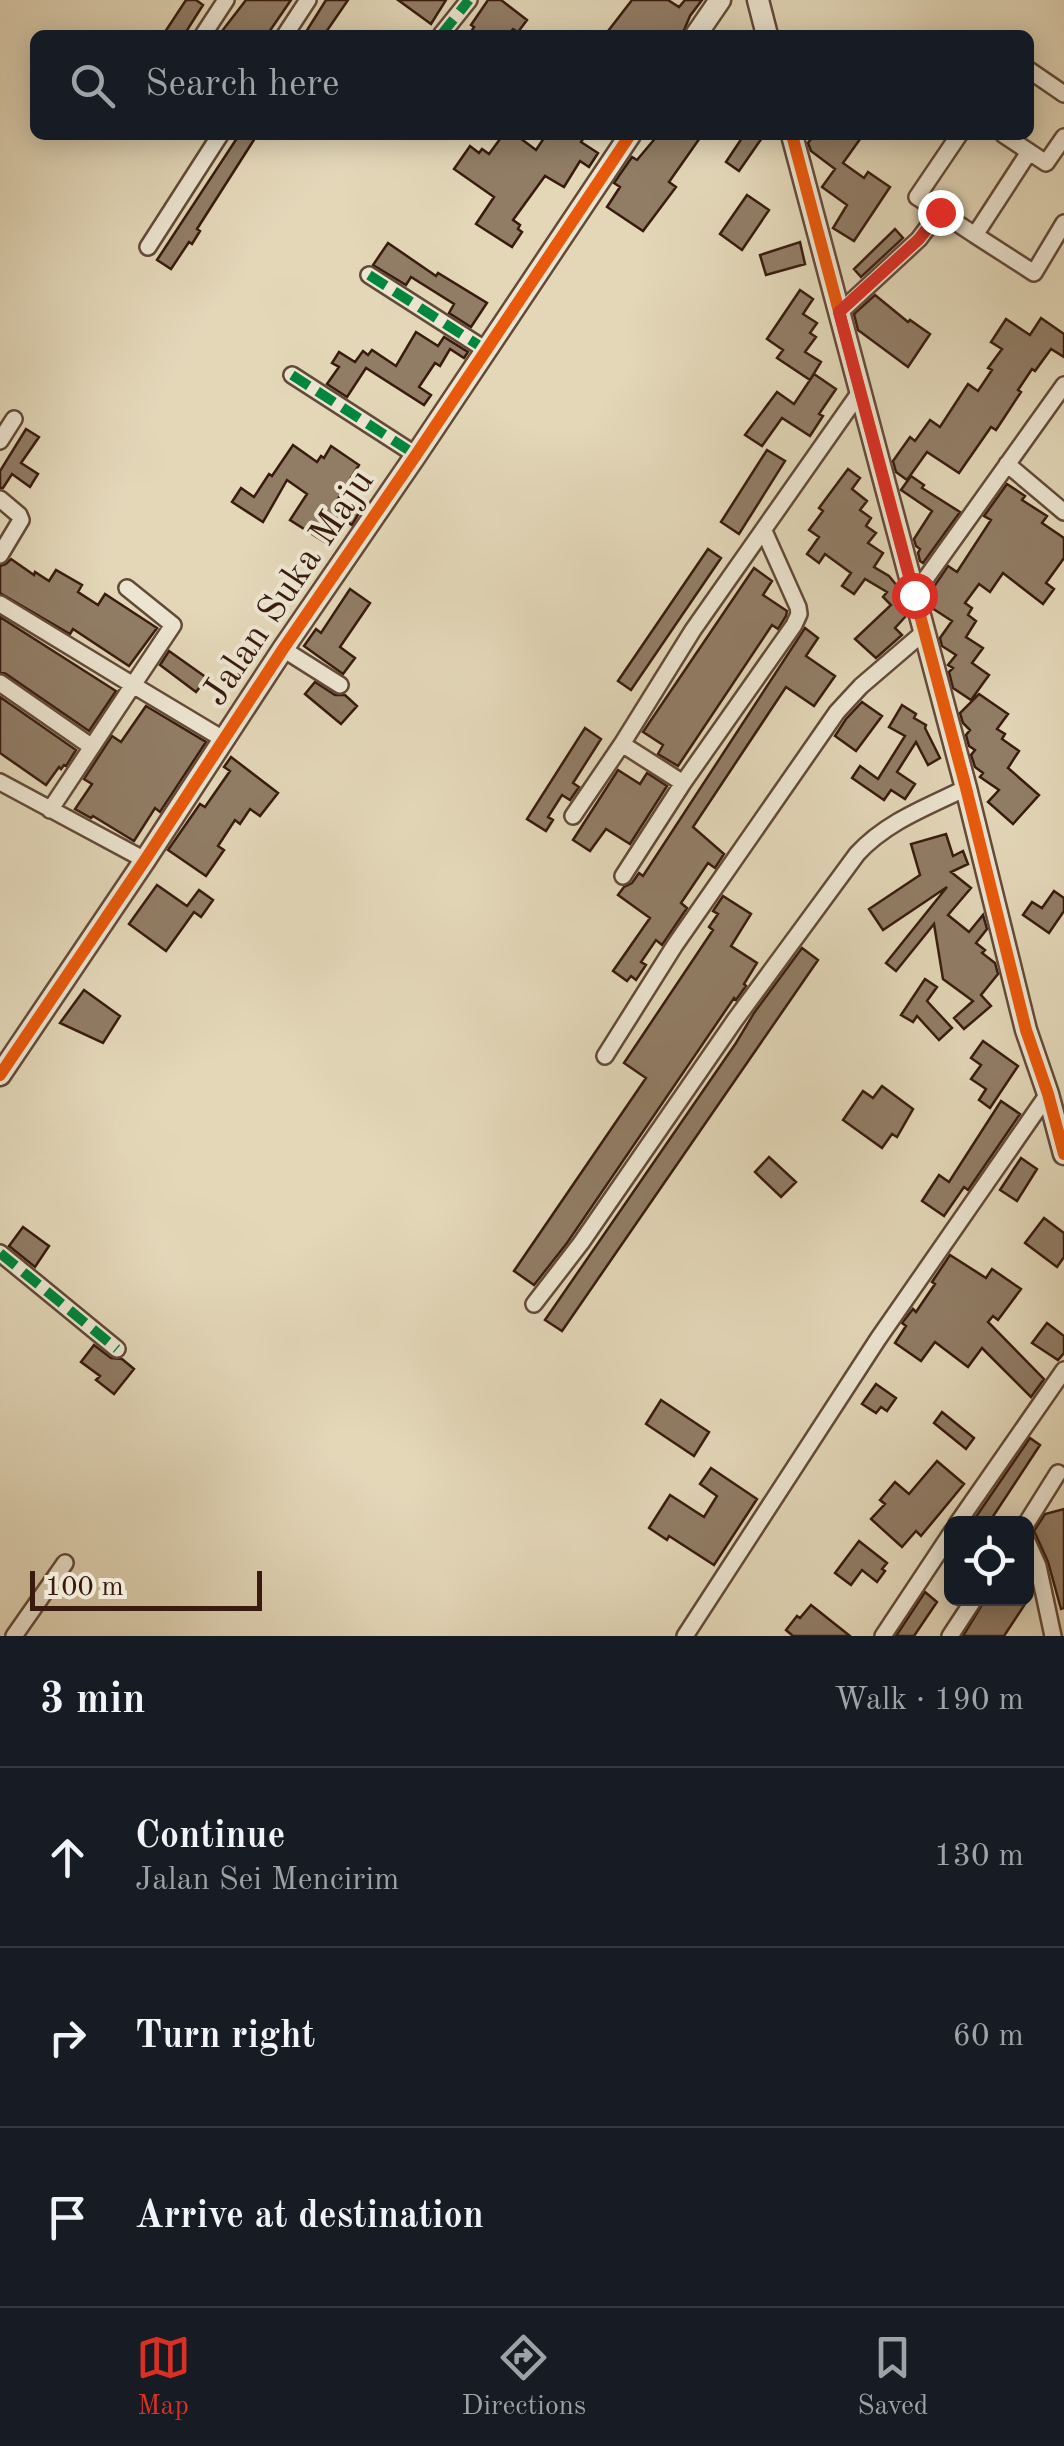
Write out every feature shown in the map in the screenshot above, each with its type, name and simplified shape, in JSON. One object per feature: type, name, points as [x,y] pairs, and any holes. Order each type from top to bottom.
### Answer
[{"type":"street","points":[[206,30],[226,0]]},
{"type":"street","points":[[288,30],[308,0]]},
{"type":"street","points":[[445,30],[469,0]]},
{"type":"street","points":[[699,30],[720,0]]},
{"type":"street","points":[[758,0],[766,30]]},
{"type":"street","points":[[1034,73],[1064,94]]},
{"type":"street","points":[[1011,140],[1046,164],[1064,137]]},
{"type":"street","points":[[148,247],[217,140]]},
{"type":"street","name":"Jalan Suka Maju","points":[[0,1075],[627,140]]},
{"type":"street","points":[[793,140],[966,788],[1026,1030],[1064,1154]]},
{"type":"street","points":[[956,140],[917,196],[1034,274],[1064,223]]},
{"type":"street","points":[[975,235],[1029,152]]},
{"type":"street","points":[[839,312],[919,239],[940,212]]},
{"type":"street","points":[[369,275],[486,350]]},
{"type":"street","points":[[292,375],[416,455]]},
{"type":"street","points":[[914,595],[1064,385]]},
{"type":"street","points":[[573,816],[743,556],[860,392]]},
{"type":"street","points":[[0,441],[14,419]]},
{"type":"street","points":[[1007,464],[1064,512]]},
{"type":"street","points":[[0,499],[21,520],[0,555]]},
{"type":"street","points":[[623,876],[799,614],[764,531]]},
{"type":"street","points":[[50,810],[173,625],[128,588]]},
{"type":"street","points":[[0,604],[223,740]]},
{"type":"street","points":[[605,1056],[674,944],[837,712],[924,632]]},
{"type":"street","points":[[282,649],[340,684]]},
{"type":"street","points":[[0,684],[92,748]]},
{"type":"street","points":[[622,744],[683,783]]},
{"type":"street","points":[[0,782],[145,860]]},
{"type":"street","points":[[534,1304],[857,854],[892,824],[966,788]]},
{"type":"street","points":[[684,1636],[878,1339],[1048,1094]]},
{"type":"street","points":[[0,1253],[116,1350]]},
{"type":"street","points":[[963,1516],[1064,1370]]},
{"type":"street","points":[[1031,1516],[1058,1473]]},
{"type":"street","points":[[882,1636],[944,1544]]},
{"type":"street","points":[[1034,1557],[1052,1636]]},
{"type":"street","points":[[14,1636],[65,1563]]},
{"type":"street","points":[[950,1636],[970,1606]]},
{"type":"building","points":[[186,0],[203,5],[187,30],[166,30]]},
{"type":"building","points":[[246,0],[291,0],[270,30],[223,30]]},
{"type":"building","points":[[326,0],[348,0],[327,30],[307,30]]},
{"type":"building","points":[[398,0],[446,0],[431,24]]},
{"type":"building","points":[[488,0],[501,0],[527,20],[520,30],[472,30],[471,25]]},
{"type":"building","points":[[632,0],[668,0],[679,7],[685,0],[702,0],[684,30],[609,30]]},
{"type":"building","points":[[236,140],[254,140],[197,229],[200,231],[192,244],[189,242],[171,269],[157,260]]},
{"type":"building","points":[[499,140],[523,140],[536,150],[543,140],[582,140],[598,153],[589,167],[580,161],[564,187],[545,176],[513,220],[522,232],[512,247],[476,224],[494,197],[454,169],[470,146],[489,154]]},
{"type":"building","points":[[654,140],[698,140],[669,182],[676,187],[643,231],[607,207],[620,187],[614,183],[632,157],[637,160]]},
{"type":"building","points":[[741,140],[761,140],[739,171],[726,162]]},
{"type":"building","points":[[859,140],[843,163],[864,178],[868,172],[890,187],[854,241],[833,228],[847,205],[822,187],[835,169],[811,151],[808,143]]},
{"type":"building","points":[[747,195],[769,210],[742,250],[720,234]]},
{"type":"building","points":[[895,229],[903,238],[861,277],[854,269]]},
{"type":"building","points":[[800,242],[805,264],[766,275],[760,255]]},
{"type":"building","points":[[388,243],[436,276],[438,273],[487,303],[471,327],[449,313],[454,304],[411,277],[406,285],[373,265]]},
{"type":"building","points":[[800,290],[813,299],[803,314],[817,323],[810,333],[816,337],[805,352],[821,362],[810,380],[777,358],[783,350],[767,339]]},
{"type":"building","points":[[875,295],[930,334],[908,367],[858,330],[854,314]]},
{"type":"building","points":[[1041,318],[1064,334],[1064,357],[1051,349],[1035,371],[1032,369],[996,430],[991,427],[959,473],[927,452],[907,480],[896,472],[893,461],[910,437],[915,441],[930,420],[940,427],[968,384],[978,391],[1002,349],[991,342],[1006,319],[1030,335]]},
{"type":"building","points":[[416,332],[438,346],[444,337],[468,352],[464,358],[450,349],[440,366],[435,363],[419,387],[431,395],[424,405],[366,368],[347,397],[327,384],[339,367],[332,363],[339,352],[355,362],[363,351],[368,355],[372,350],[396,366]]},
{"type":"building","points":[[814,374],[836,389],[810,436],[782,418],[762,446],[745,435],[777,392],[794,404]]},
{"type":"building","points":[[26,429],[39,437],[21,463],[38,474],[30,487],[12,474],[0,488],[0,471]]},
{"type":"building","points":[[293,445],[317,462],[331,446],[359,465],[338,499],[359,513],[352,525],[344,520],[328,544],[290,520],[307,494],[287,480],[263,522],[232,502],[241,488],[254,497]]},
{"type":"building","points":[[767,450],[785,461],[739,534],[721,522]]},
{"type":"building","points":[[848,469],[860,478],[852,489],[867,501],[860,510],[871,518],[866,526],[876,533],[868,543],[883,553],[874,567],[898,587],[906,616],[895,628],[902,635],[876,658],[855,639],[891,605],[883,597],[887,592],[865,579],[854,594],[842,586],[851,573],[825,554],[819,563],[807,554],[819,537],[809,530],[823,511],[819,508]]},
{"type":"building","points":[[911,476],[924,485],[922,488],[960,512],[923,563],[914,539],[932,511],[901,490]]},
{"type":"building","points":[[1007,484],[1025,496],[1022,500],[1047,516],[1042,523],[1064,538],[1064,558],[1046,583],[1054,589],[1043,604],[1003,573],[990,592],[979,584],[965,603],[972,608],[968,615],[976,621],[966,637],[983,648],[972,663],[989,675],[971,700],[953,688],[949,672],[953,668],[948,665],[956,655],[942,646],[940,638],[952,621],[932,608],[929,594],[948,566],[957,572],[991,520],[984,516]]},
{"type":"building","points":[[708,549],[721,558],[631,690],[618,681]]},
{"type":"building","points":[[11,559],[49,581],[56,570],[82,585],[78,592],[98,605],[105,594],[157,628],[129,666],[73,629],[70,634],[0,593],[0,566]]},
{"type":"building","points":[[754,568],[772,581],[763,595],[787,611],[786,616],[778,629],[772,625],[678,766],[658,754],[663,745],[643,732]]},
{"type":"building","points":[[350,589],[370,603],[340,647],[355,658],[343,674],[304,646],[316,629],[321,633]]},
{"type":"building","points":[[0,617],[116,691],[89,731],[0,672]]},
{"type":"building","points":[[805,628],[818,638],[806,656],[835,676],[814,706],[786,687],[693,827],[724,854],[715,868],[708,863],[681,903],[687,908],[662,945],[656,940],[641,962],[646,965],[636,980],[631,976],[627,981],[613,971],[650,918],[618,895],[639,873],[643,876]]},
{"type":"building","points":[[169,651],[207,678],[196,692],[160,665]]},
{"type":"building","points":[[315,682],[335,695],[345,695],[357,706],[341,724],[305,694]]},
{"type":"building","points":[[979,694],[1008,714],[997,729],[1005,734],[1002,739],[1019,751],[1008,768],[1039,795],[1013,824],[988,802],[999,790],[980,777],[983,773],[975,767],[971,755],[975,750],[969,746],[966,735],[970,730],[960,713]]},
{"type":"building","points":[[0,697],[76,750],[46,785],[0,753]]},
{"type":"building","points":[[862,702],[882,716],[856,751],[835,736]]},
{"type":"building","points":[[902,705],[926,725],[940,758],[928,765],[916,742],[897,772],[915,784],[905,799],[891,790],[884,800],[852,778],[860,766],[878,779],[905,736],[889,727]]},
{"type":"building","points":[[146,706],[206,742],[160,812],[155,808],[134,841],[75,809],[92,784],[84,779],[112,736],[121,742]]},
{"type":"building","points":[[585,728],[601,739],[573,783],[579,787],[570,800],[562,795],[548,817],[553,820],[546,831],[527,819]]},
{"type":"building","points":[[231,757],[278,793],[260,816],[250,809],[240,824],[235,820],[218,846],[224,850],[206,876],[168,850],[200,804],[205,807],[230,771],[224,767]]},
{"type":"building","points":[[618,770],[640,784],[647,773],[667,786],[630,844],[606,829],[590,851],[573,840]]},
{"type":"building","points":[[946,834],[953,856],[963,851],[968,864],[951,872],[971,888],[948,915],[969,932],[983,915],[987,929],[976,943],[995,963],[998,974],[981,995],[991,1006],[964,1029],[954,1018],[973,1001],[943,979],[934,924],[896,971],[886,963],[947,887],[883,930],[869,909],[920,875],[911,844]]},
{"type":"building","points":[[157,885],[187,906],[199,890],[213,900],[201,917],[194,912],[166,951],[129,924]]},
{"type":"building","points":[[1054,891],[1064,898],[1064,911],[1049,933],[1023,915],[1032,902],[1042,908]]},
{"type":"building","points":[[723,896],[751,914],[731,946],[757,963],[746,986],[534,1285],[514,1271],[646,1078],[624,1063],[713,930],[709,927],[718,914],[713,911]]},
{"type":"building","points":[[802,948],[818,960],[562,1331],[545,1320],[754,1013]]},
{"type":"building","points":[[925,979],[937,987],[927,1001],[952,1028],[939,1040],[917,1016],[913,1022],[901,1015]]},
{"type":"building","points":[[84,990],[120,1016],[103,1043],[60,1023]]},
{"type":"building","points":[[983,1041],[1018,1066],[990,1108],[979,1100],[986,1089],[971,1079],[981,1065],[971,1058]]},
{"type":"building","points":[[882,1086],[913,1109],[897,1137],[892,1134],[882,1148],[843,1120],[863,1091],[873,1098]]},
{"type":"building","points":[[1001,1101],[1020,1114],[968,1190],[964,1187],[944,1216],[922,1201],[939,1175],[949,1182]]},
{"type":"building","points":[[769,1157],[796,1182],[781,1197],[755,1172]]},
{"type":"building","points":[[1021,1158],[1037,1169],[1017,1201],[1000,1190]]},
{"type":"building","points":[[1044,1218],[1064,1233],[1064,1257],[1057,1267],[1025,1243]]},
{"type":"building","points":[[23,1227],[49,1246],[35,1267],[9,1246]]},
{"type":"building","points":[[950,1255],[986,1278],[992,1269],[1021,1289],[998,1320],[993,1316],[988,1322],[1044,1379],[1031,1397],[982,1348],[968,1367],[935,1342],[921,1361],[895,1343],[906,1326],[902,1323],[913,1309],[916,1312]]},
{"type":"building","points":[[1047,1323],[1064,1336],[1064,1353],[1058,1360],[1032,1343]]},
{"type":"building","points":[[94,1345],[134,1369],[114,1394],[96,1380],[100,1376],[81,1362]]},
{"type":"building","points":[[876,1384],[896,1398],[887,1411],[881,1407],[876,1413],[862,1404]]},
{"type":"building","points":[[661,1400],[709,1432],[694,1456],[646,1424]]},
{"type":"building","points":[[942,1412],[974,1438],[966,1449],[934,1423]]},
{"type":"building","points":[[1030,1438],[1040,1445],[993,1516],[976,1516]]},
{"type":"building","points":[[937,1461],[964,1484],[921,1536],[916,1531],[902,1547],[871,1519],[885,1504],[880,1500],[895,1482],[909,1494]]},
{"type":"building","points":[[711,1468],[757,1499],[714,1565],[649,1528],[670,1495],[704,1517],[717,1496],[700,1484]]},
{"type":"building","points":[[1064,1509],[1061,1609],[1048,1562],[1034,1531],[1045,1514]]},
{"type":"building","points":[[859,1541],[887,1563],[877,1582],[862,1570],[851,1585],[835,1573]]},
{"type":"building","points":[[925,1592],[937,1602],[914,1636],[896,1636]]},
{"type":"building","points":[[811,1605],[850,1636],[793,1636],[786,1630]]},
{"type":"building","points":[[981,1606],[1024,1606],[1004,1636],[963,1636]]},
{"type":"marked path","points":[[445,30],[469,0]]},
{"type":"marked path","points":[[369,275],[486,350]]},
{"type":"marked path","points":[[292,375],[416,455]]},
{"type":"marked path","points":[[0,1253],[117,1349]]},
{"type":"cycle path","points":[[0,1075],[627,140]]},
{"type":"cycle path","points":[[793,140],[966,788],[1026,1030],[1064,1154]]},
{"type":"route","points":[[914,595],[839,312],[919,239],[940,212]]}]
